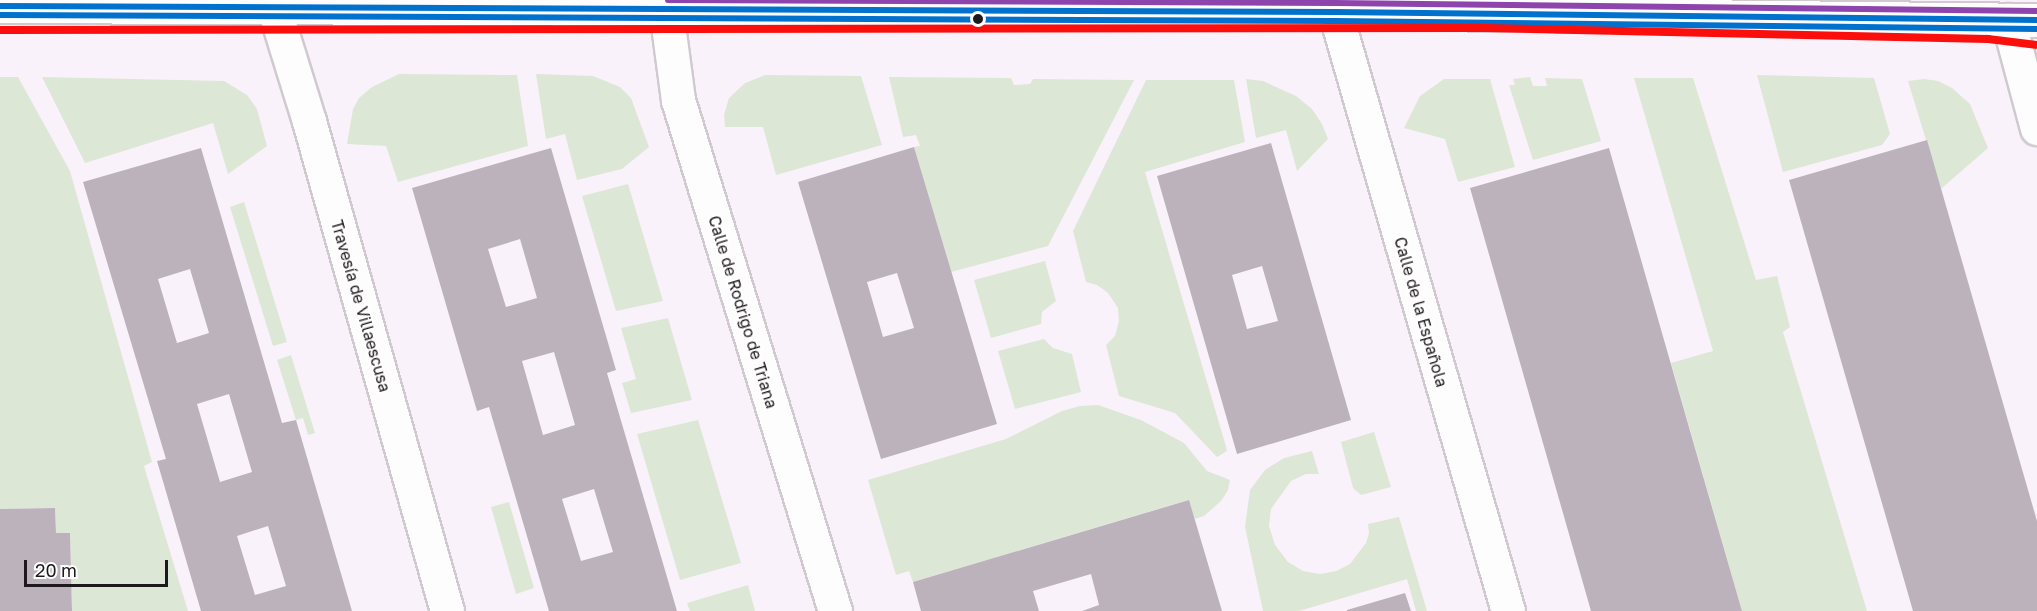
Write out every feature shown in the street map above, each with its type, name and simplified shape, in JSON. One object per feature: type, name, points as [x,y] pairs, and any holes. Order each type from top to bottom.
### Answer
[{"type":"street","points":[[0,6],[1335,12],[2022,20],[2037,128]]},
{"type":"street","name":"Travesía de Villaescusa","points":[[274,8],[306,112],[446,609]]},
{"type":"street","name":"Calle de Rodrigo de Triana","points":[[666,9],[678,100],[835,611]]},
{"type":"street","name":"Calle de la Española","points":[[1335,12],[1508,611]]},
{"type":"green space","points":[[399,74],[517,75],[528,146],[398,182],[386,146],[347,144],[353,109],[359,98],[372,87]]},
{"type":"green space","points":[[536,74],[593,76],[620,87],[631,98],[649,147],[622,169],[577,180],[565,134],[546,139]]},
{"type":"green space","points":[[765,75],[861,76],[882,145],[776,175],[763,127],[725,127],[724,115],[729,98],[745,83]]},
{"type":"green space","points":[[1757,75],[1874,78],[1890,134],[1882,145],[1783,172]]},
{"type":"green space","points":[[0,77],[18,77],[70,171],[152,462],[144,466],[188,611],[72,611],[70,533],[56,533],[55,508],[0,509]]},
{"type":"green space","points":[[42,77],[224,81],[247,95],[257,109],[267,146],[228,174],[213,123],[85,163]]},
{"type":"green space","points":[[889,77],[1011,78],[1014,85],[1030,84],[1033,79],[1134,80],[1048,246],[951,272],[914,147],[920,146],[916,135],[903,137]]},
{"type":"green space","points":[[1530,77],[1533,86],[1547,86],[1545,78],[1582,79],[1601,141],[1533,160],[1509,85],[1515,85],[1513,79]]},
{"type":"green space","points":[[1634,78],[1693,78],[1756,280],[1777,276],[1790,327],[1783,332],[1867,611],[1742,611],[1671,363],[1713,351]]},
{"type":"green space","points":[[1246,79],[1263,81],[1296,96],[1312,109],[1322,124],[1328,139],[1297,171],[1286,130],[1256,138]]},
{"type":"green space","points":[[1444,79],[1490,79],[1515,167],[1458,182],[1445,139],[1404,128],[1420,96]]},
{"type":"green space","points":[[1924,79],[1938,81],[1952,88],[1970,104],[1988,148],[1941,189],[1908,81]]},
{"type":"green space","points":[[1146,80],[1234,80],[1245,142],[1145,172],[1225,443],[1227,451],[1217,457],[1175,413],[1119,396],[1106,345],[1115,336],[1119,321],[1118,308],[1108,293],[1097,285],[1086,282],[1073,231]]},
{"type":"green space","points":[[628,184],[663,301],[616,311],[582,196]]},
{"type":"green space","points":[[244,202],[287,342],[273,346],[230,207]]},
{"type":"green space","points":[[1045,261],[1056,301],[1042,312],[1041,324],[991,338],[974,280]]},
{"type":"green space","points":[[668,318],[692,400],[631,413],[622,383],[636,379],[621,328]]},
{"type":"green space","points":[[1044,339],[1053,348],[1072,354],[1081,392],[1015,409],[998,351]]},
{"type":"green space","points":[[291,355],[315,433],[308,435],[303,418],[296,420],[277,360]]},
{"type":"green space","points":[[1098,405],[1141,420],[1184,443],[1207,471],[1230,480],[1228,490],[1221,501],[1204,516],[1195,519],[1188,500],[913,582],[909,571],[896,575],[868,480],[1006,439],[1062,411],[1080,406]]},
{"type":"green space","points":[[698,420],[741,563],[680,580],[637,434]]},
{"type":"green space","points":[[1374,432],[1391,487],[1361,495],[1353,488],[1341,442]]},
{"type":"green space","points":[[1312,451],[1319,474],[1306,474],[1291,481],[1271,509],[1269,526],[1275,545],[1288,562],[1303,571],[1320,574],[1336,571],[1350,564],[1366,543],[1369,533],[1368,524],[1399,517],[1427,611],[1416,611],[1407,579],[1299,611],[1263,611],[1245,527],[1250,490],[1265,470],[1284,458]]},
{"type":"green space","points":[[509,502],[534,588],[516,594],[491,507]]},
{"type":"green space","points":[[748,585],[755,611],[690,611],[687,603]]},
{"type":"building","points":[[1927,140],[2037,521],[2037,611],[1913,611],[1789,180]]},
{"type":"building","points":[[1271,143],[1351,420],[1237,454],[1157,176]],"holes":[[[1262,266],[1278,321],[1247,329],[1232,275]]]},
{"type":"building","points":[[914,147],[997,424],[881,459],[798,182]],"holes":[[[897,273],[914,328],[883,337],[867,282]]]},
{"type":"building","points":[[201,148],[282,423],[296,420],[352,611],[201,611],[157,461],[166,459],[83,182]],"holes":[[[190,269],[209,333],[177,343],[158,279]],[[229,394],[252,472],[220,482],[197,404]],[[268,526],[286,586],[255,595],[237,536]]]},
{"type":"building","points":[[551,148],[616,370],[607,373],[677,611],[549,611],[489,407],[477,411],[412,188]],"holes":[[[520,239],[537,298],[506,307],[488,249]],[[554,352],[575,425],[543,435],[522,361]],[[594,489],[613,552],[581,561],[562,499]]]},
{"type":"building","points":[[1609,148],[1742,611],[1591,611],[1470,188]]},
{"type":"building","points":[[1189,500],[1222,611],[1082,611],[1099,605],[1091,574],[1033,591],[1039,611],[921,611],[913,582]]},
{"type":"building","points":[[55,508],[56,533],[70,533],[72,611],[0,611],[0,509]]},
{"type":"building","points":[[1405,593],[1411,611],[1347,611],[1347,610]]},
{"type":"transit line","points":[[668,0],[1335,3],[2037,11]]},
{"type":"transit line","points":[[0,6],[1335,12],[2037,20]]},
{"type":"transit line","points":[[0,15],[1335,21],[2037,29]]},
{"type":"transit line","points":[[0,30],[1485,28],[1988,39],[2037,45]]}]
